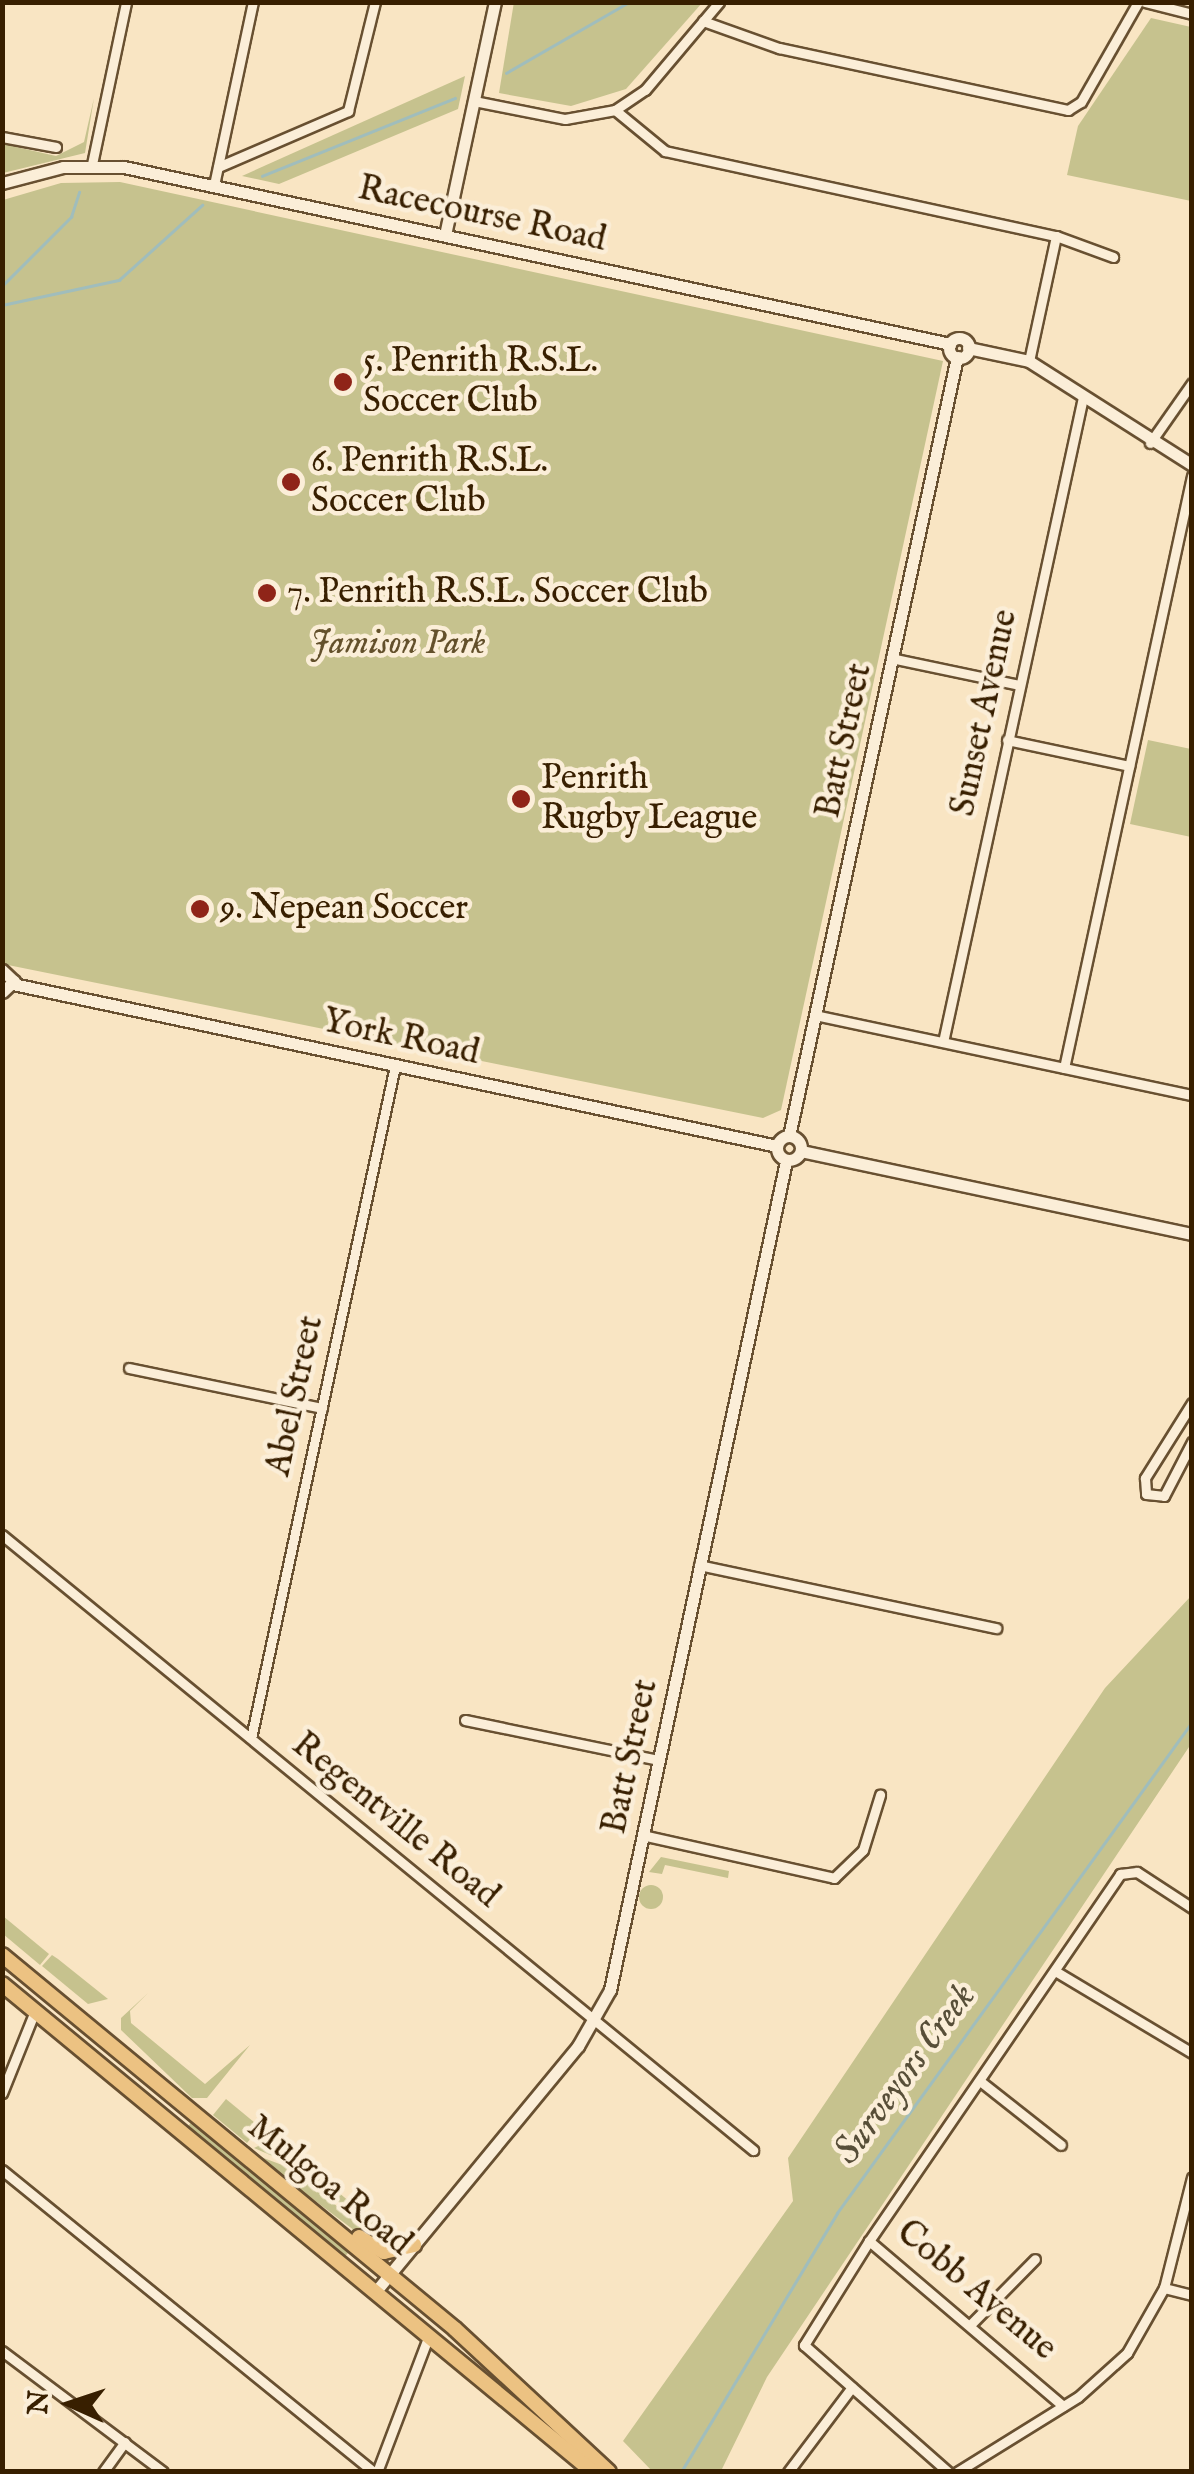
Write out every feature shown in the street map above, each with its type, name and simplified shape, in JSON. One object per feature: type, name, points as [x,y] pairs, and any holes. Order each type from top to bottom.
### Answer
[{"type":"main road","name":"Mulgoa Road","points":[[2,1955],[390,2274],[610,2472]]},
{"type":"main road","name":"Mulgoa Road","points":[[2,1984],[593,2472]]},
{"type":"main road","points":[[264,2172],[373,2248],[414,2245]]},
{"type":"street","points":[[92,164],[126,2]]},
{"type":"street","points":[[214,185],[253,2]]},
{"type":"street","points":[[218,167],[348,111],[375,2]]},
{"type":"street","points":[[445,235],[495,2]]},
{"type":"street","points":[[474,101],[565,119],[616,110],[719,2]]},
{"type":"street","points":[[703,21],[779,48],[1068,110],[1082,102],[1142,2],[1192,14]]},
{"type":"street","points":[[616,110],[665,151],[1056,236],[1114,256]]},
{"type":"street","points":[[2,137],[56,147]]},
{"type":"street","name":"Racecourse Road","points":[[2,183],[92,164],[214,185],[950,344],[960,338],[968,348]]},
{"type":"street","points":[[1030,361],[1056,236]]},
{"type":"street","points":[[950,344],[957,358],[968,348],[1030,361],[1150,443],[1192,465]]},
{"type":"street","name":"Batt Street","points":[[789,1136],[957,358]]},
{"type":"street","points":[[1150,443],[1192,383]]},
{"type":"street","name":"Sunset Avenue","points":[[943,1042],[1083,396]]},
{"type":"street","points":[[1064,1068],[1192,476]]},
{"type":"street","points":[[891,658],[1019,685]]},
{"type":"street","points":[[1008,740],[1129,766]]},
{"type":"street","name":"York Road","points":[[2,970],[8,988],[777,1146]]},
{"type":"street","points":[[815,1015],[1190,1094],[1192,1080]]},
{"type":"street","name":"Abel Street","points":[[251,1738],[395,1066]]},
{"type":"street","points":[[801,1151],[786,1160],[777,1146],[789,1136],[801,1151],[1192,1234]]},
{"type":"street","name":"Batt Street","points":[[376,2292],[596,2019],[642,1835],[786,1160]]},
{"type":"street","points":[[129,1368],[322,1408]]},
{"type":"street","points":[[1192,1403],[1144,1478],[1146,1494],[1164,1496],[1192,1442]]},
{"type":"street","name":"Regentville Road","points":[[2,1535],[753,2150]]},
{"type":"street","points":[[699,1565],[996,1628]]},
{"type":"street","points":[[466,1720],[658,1760]]},
{"type":"street","points":[[642,1835],[834,1878],[862,1850],[880,1795]]},
{"type":"street","name":"Cobb Avenue","points":[[1063,2406],[869,2241],[1125,1871],[1192,1908]]},
{"type":"street","points":[[1055,1970],[1192,2053]]},
{"type":"street","points":[[2,2092],[36,2011]]},
{"type":"street","points":[[980,2082],[1060,2145]]},
{"type":"street","points":[[2,2170],[375,2472],[429,2335]]},
{"type":"street","points":[[957,2472],[1063,2406],[1127,2353],[1164,2288],[1192,2177]]},
{"type":"street","points":[[869,2241],[804,2341],[948,2472]]},
{"type":"street","points":[[971,2324],[1035,2260]]},
{"type":"street","points":[[1164,2288],[1192,2295]]},
{"type":"street","points":[[2,2351],[163,2472]]},
{"type":"street","points":[[788,2472],[852,2387]]},
{"type":"street","points":[[103,2472],[125,2442]]},
{"type":"green space","points":[[514,2],[702,3],[626,89],[571,106],[499,93]]},
{"type":"green space","points":[[1151,18],[1191,27],[1191,201],[1067,175],[1078,126]]},
{"type":"green space","points":[[465,76],[458,109],[279,184],[242,176]]},
{"type":"green space","points":[[94,98],[85,153],[3,173],[3,144],[56,156],[84,142]]},
{"type":"green space","name":"Jamison Park","points":[[120,182],[943,361],[781,1110],[763,1118],[3,964],[3,200],[61,183]]},
{"type":"green space","points":[[1148,740],[1191,749],[1191,837],[1130,824]]},
{"type":"green space","points":[[1191,1596],[1191,1744],[767,2377],[721,2471],[652,2471],[623,2441],[793,2201],[788,2158],[1105,1688]]},
{"type":"green space","points":[[661,1857],[729,1871],[728,1878],[665,1865],[662,1874],[649,1872]]},
{"type":"green space","points":[[651,1885],[663,1897],[651,1909],[639,1897]]},
{"type":"green space","points":[[3,1916],[49,1954],[40,1965],[3,1934]]},
{"type":"green space","points":[[52,1955],[108,1999],[88,2004],[42,1966]]},
{"type":"green space","points":[[148,1993],[130,2011],[131,2023],[205,2084],[250,2045],[207,2098],[192,2098],[121,2030],[121,2018]]},
{"type":"green space","points":[[226,2099],[260,2127],[247,2143],[213,2115]]},
{"type":"green space","points":[[193,2120],[351,2249],[344,2258],[186,2129]]},
{"type":"green space","points":[[273,2139],[388,2233],[407,2234],[389,2243],[293,2165],[254,2148]]},
{"type":"green space","points":[[253,2154],[293,2169],[384,2246],[371,2243]]},
{"type":"waterway","points":[[506,73],[629,2]]},
{"type":"waterway","points":[[262,176],[455,98]]},
{"type":"waterway","points":[[2,286],[71,217],[79,192]]},
{"type":"waterway","points":[[2,305],[119,280],[202,205]]},
{"type":"waterway","name":"Surveyors Creek","points":[[681,2472],[837,2213],[1192,1722]]},
{"type":"place","name":"5. Penrith R.S.L. Soccer Club","points":[[343,382]]},
{"type":"place","name":"6. Penrith R.S.L. Soccer Club","points":[[291,482]]},
{"type":"place","name":"7. Penrith R.S.L. Soccer Club","points":[[267,593]]},
{"type":"place","name":"Penrith Rugby League","points":[[521,799]]},
{"type":"place","name":"9. Nepean Soccer","points":[[200,909]]}]
